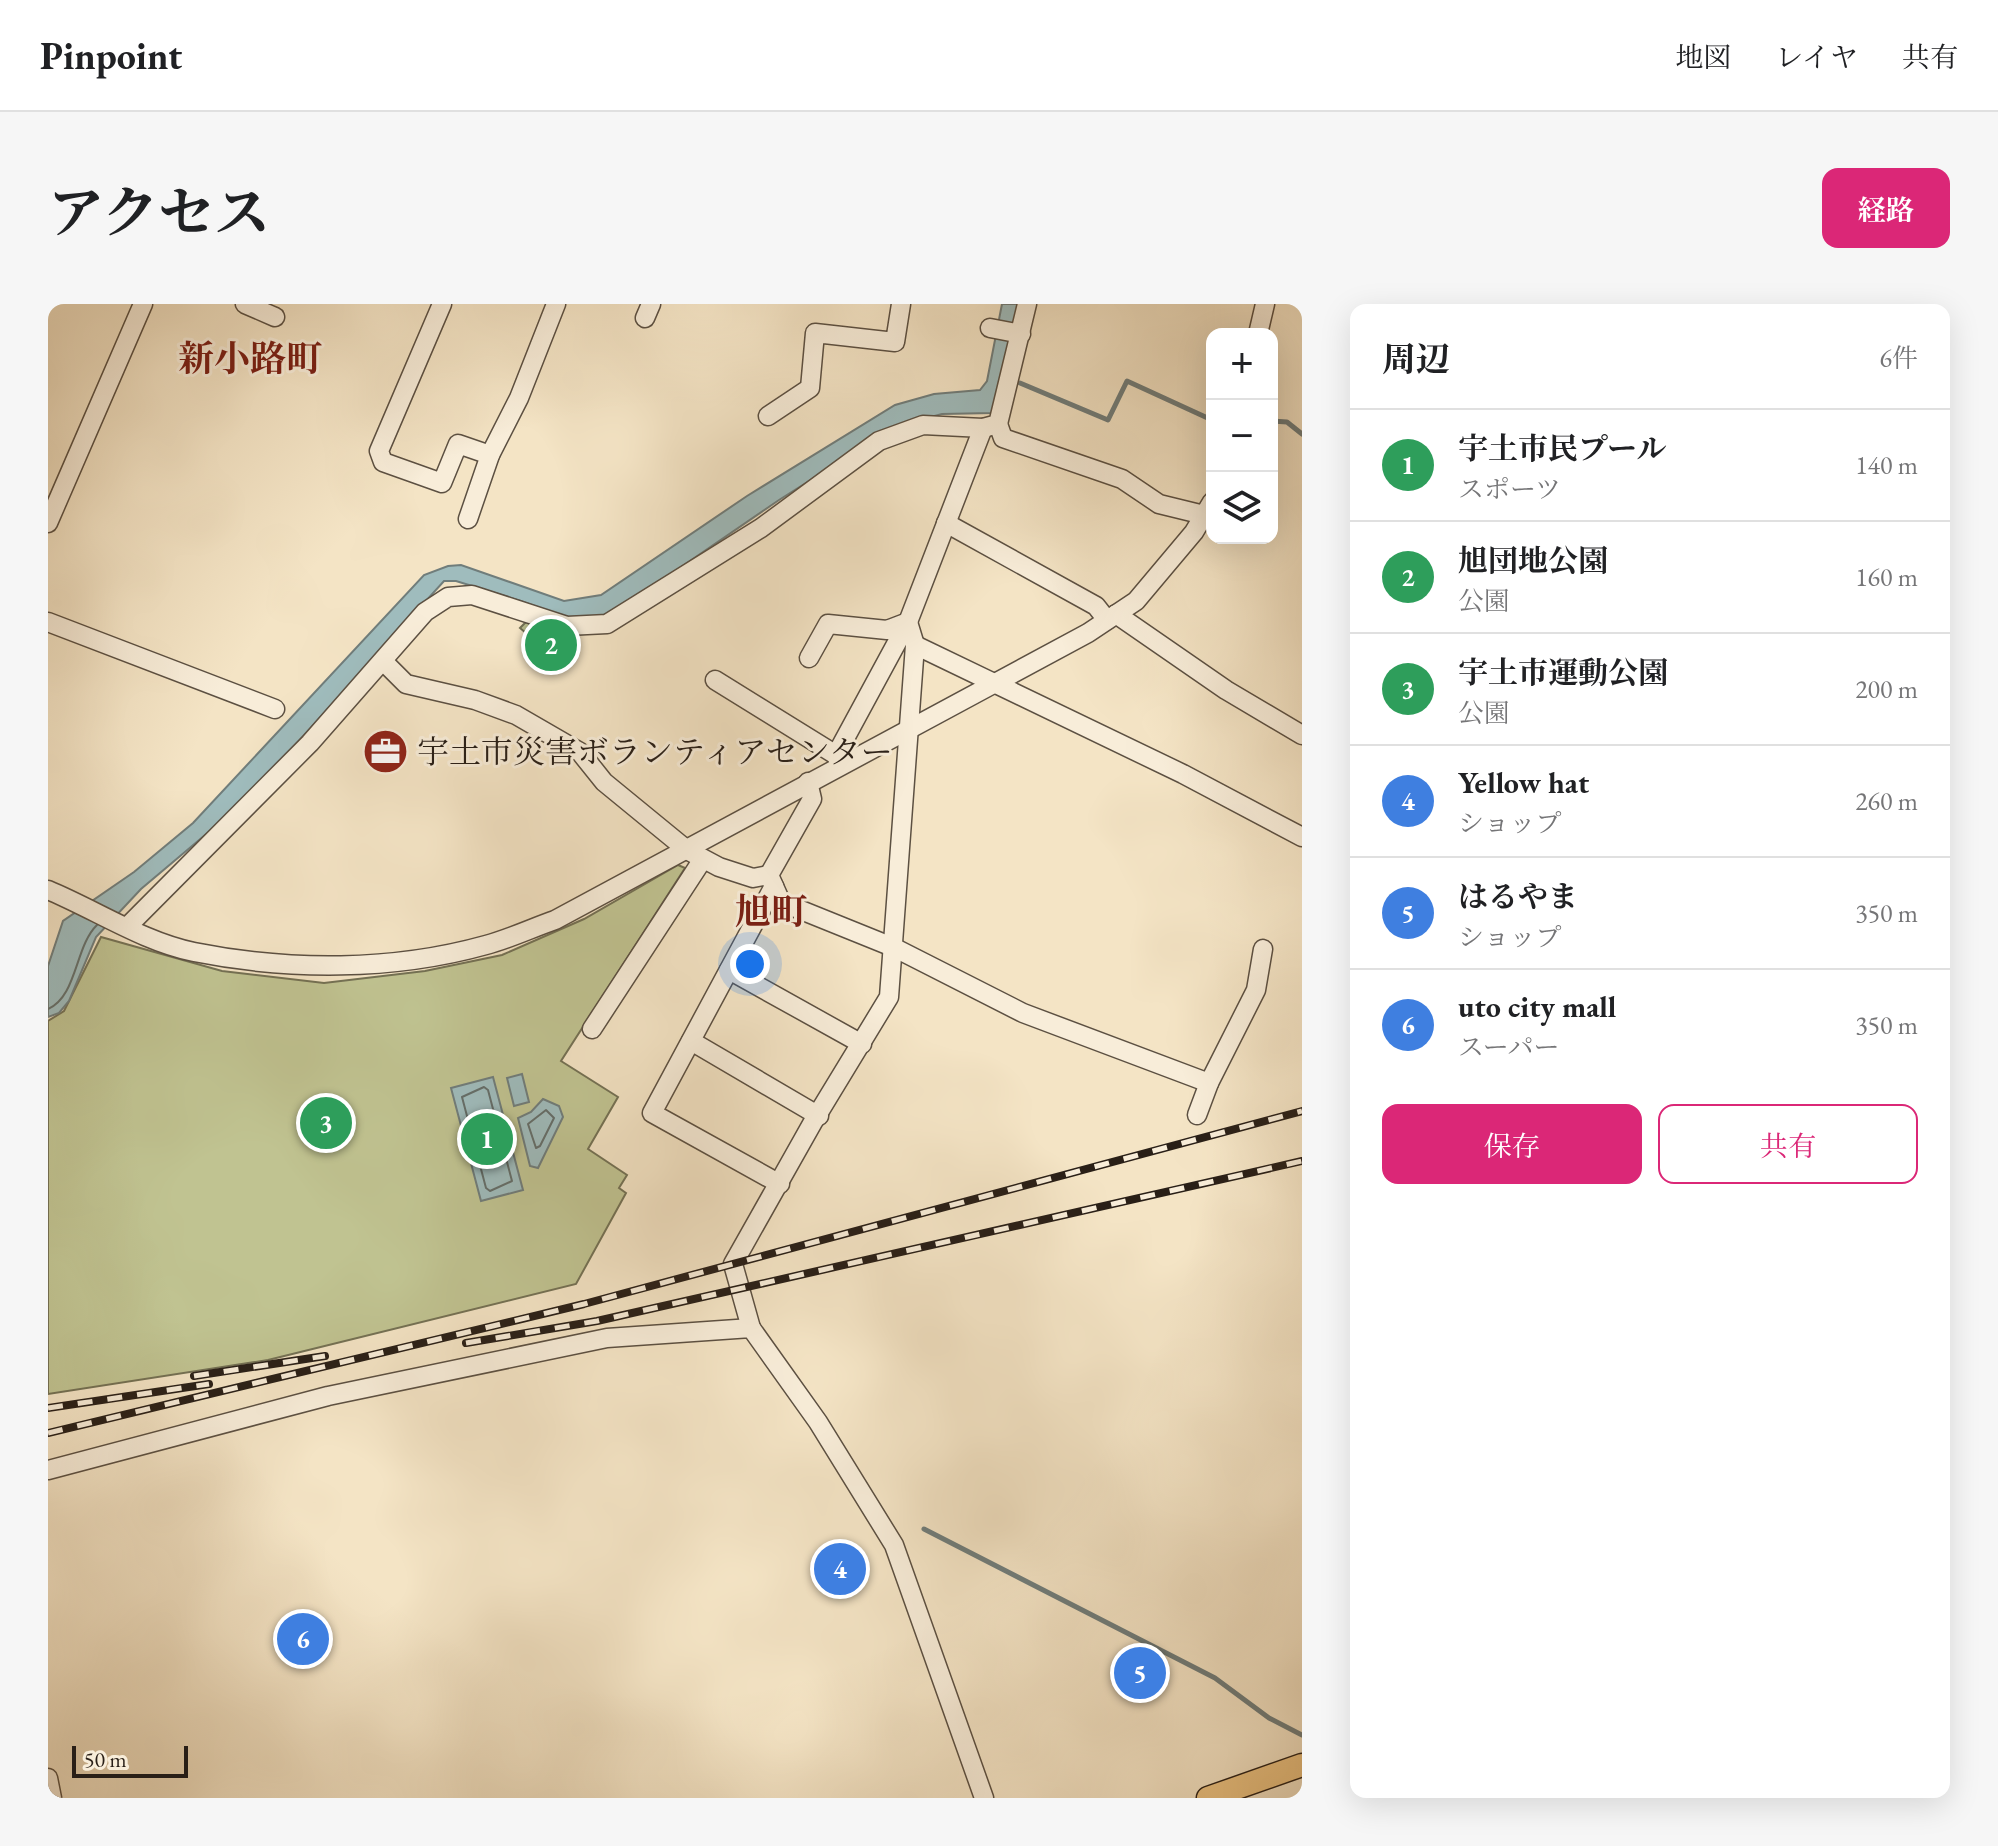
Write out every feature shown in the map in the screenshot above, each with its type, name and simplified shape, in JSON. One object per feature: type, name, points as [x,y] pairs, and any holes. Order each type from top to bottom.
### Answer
[{"type":"main road","points":[[1208,1798],[1302,1765]]},
{"type":"street","points":[[48,523],[143,304]]},
{"type":"street","points":[[245,304],[275,317]]},
{"type":"street","points":[[442,304],[379,451],[383,462],[442,483],[458,444],[490,455]]},
{"type":"street","points":[[468,519],[490,455],[519,398],[556,304]]},
{"type":"street","points":[[768,416],[810,388],[815,333],[895,342],[901,304]]},
{"type":"street","points":[[838,760],[908,622],[946,523],[991,426],[1021,334],[1027,304]]},
{"type":"street","points":[[1259,328],[1265,304]]},
{"type":"street","points":[[990,328],[1021,334]]},
{"type":"street","points":[[119,922],[206,851],[425,612],[448,597],[472,595],[567,626],[607,624],[761,528],[879,441],[923,425],[991,426],[1003,438],[1122,479],[1159,504],[1206,508]]},
{"type":"street","points":[[54,892],[193,952],[350,966],[423,958],[486,945],[555,920],[695,854],[838,760],[907,729],[1112,617],[1151,584],[1206,511]]},
{"type":"street","points":[[946,523],[1096,606],[1302,735]]},
{"type":"street","points":[[48,622],[275,709]]},
{"type":"street","points":[[908,622],[915,645],[889,997],[813,1122],[733,1264],[751,1328],[818,1422],[894,1545],[984,1798]]},
{"type":"street","points":[[809,658],[828,624],[887,630],[908,622]]},
{"type":"street","points":[[915,645],[1302,837]]},
{"type":"street","points":[[383,661],[406,684],[475,700],[516,715],[580,752],[604,782],[695,854],[753,878],[772,880]]},
{"type":"street","points":[[715,680],[838,760]]},
{"type":"street","points":[[780,1184],[652,1113],[729,970],[812,799],[808,782]]},
{"type":"street","points":[[592,1029],[695,854]]},
{"type":"street","points":[[772,880],[781,902],[895,948],[1023,1013],[1209,1083]]},
{"type":"street","points":[[1197,1115],[1209,1083],[1256,990],[1263,949]]},
{"type":"street","points":[[729,970],[862,1044]]},
{"type":"street","points":[[691,1041],[819,1116]]},
{"type":"street","points":[[48,1470],[328,1396],[607,1338],[751,1328]]},
{"type":"street","points":[[48,1778],[52,1798]]},
{"type":"green space","points":[[533,615],[569,635],[553,656],[520,628]]},
{"type":"green space","points":[[678,865],[685,868],[561,1061],[618,1097],[588,1149],[627,1175],[619,1188],[626,1193],[576,1284],[268,1360],[48,1394],[48,1021],[64,1011],[101,937],[222,971],[324,983],[425,971],[502,955],[584,919]]},
{"type":"water","points":[[1002,304],[1020,304],[992,413],[942,414],[912,422],[839,462],[779,500],[617,611],[586,620],[570,619],[456,581],[444,581],[286,755],[211,830],[141,889],[96,937],[69,1001],[59,1013],[48,1017],[48,966],[63,921],[134,872],[193,823],[424,575],[448,566],[461,565],[564,601],[601,595],[747,496],[895,405],[934,394],[980,390],[987,381]]},
{"type":"water","points":[[522,1074],[529,1102],[514,1106],[507,1078]]},
{"type":"water","points":[[493,1077],[523,1190],[481,1201],[451,1088]]},
{"type":"water","points":[[543,1099],[559,1106],[563,1117],[538,1168],[530,1166],[518,1118],[531,1112]]},
{"type":"waterway","points":[[1020,383],[1108,420],[1127,381],[1206,417]]},
{"type":"waterway","points":[[1278,421],[1287,422],[1302,434]]},
{"type":"waterway","points":[[924,1529],[1215,1678],[1269,1718],[1302,1735]]},
{"type":"railway","points":[[48,1433],[584,1304],[1302,1111]]},
{"type":"railway","points":[[466,1343],[597,1321],[1302,1161]]},
{"type":"railway","points":[[194,1376],[325,1356]]},
{"type":"railway","points":[[48,1408],[209,1384]]},
{"type":"place","name":"旭団地公園","points":[[551,645]]},
{"type":"place","name":"宇土市災害ボランティアセンター","points":[[386,752]]},
{"type":"place","name":"宇土市運動公園","points":[[326,1123]]},
{"type":"place","name":"宇土市民プール","points":[[487,1139]]},
{"type":"place","name":"Yellow hat","points":[[840,1569]]},
{"type":"place","name":"uto city mall","points":[[303,1639]]},
{"type":"place","name":"はるやま","points":[[1140,1673]]},
{"type":"district","name":"新小路町","points":[[250,358]]},
{"type":"district","name":"旭町","points":[[771,911]]}]
